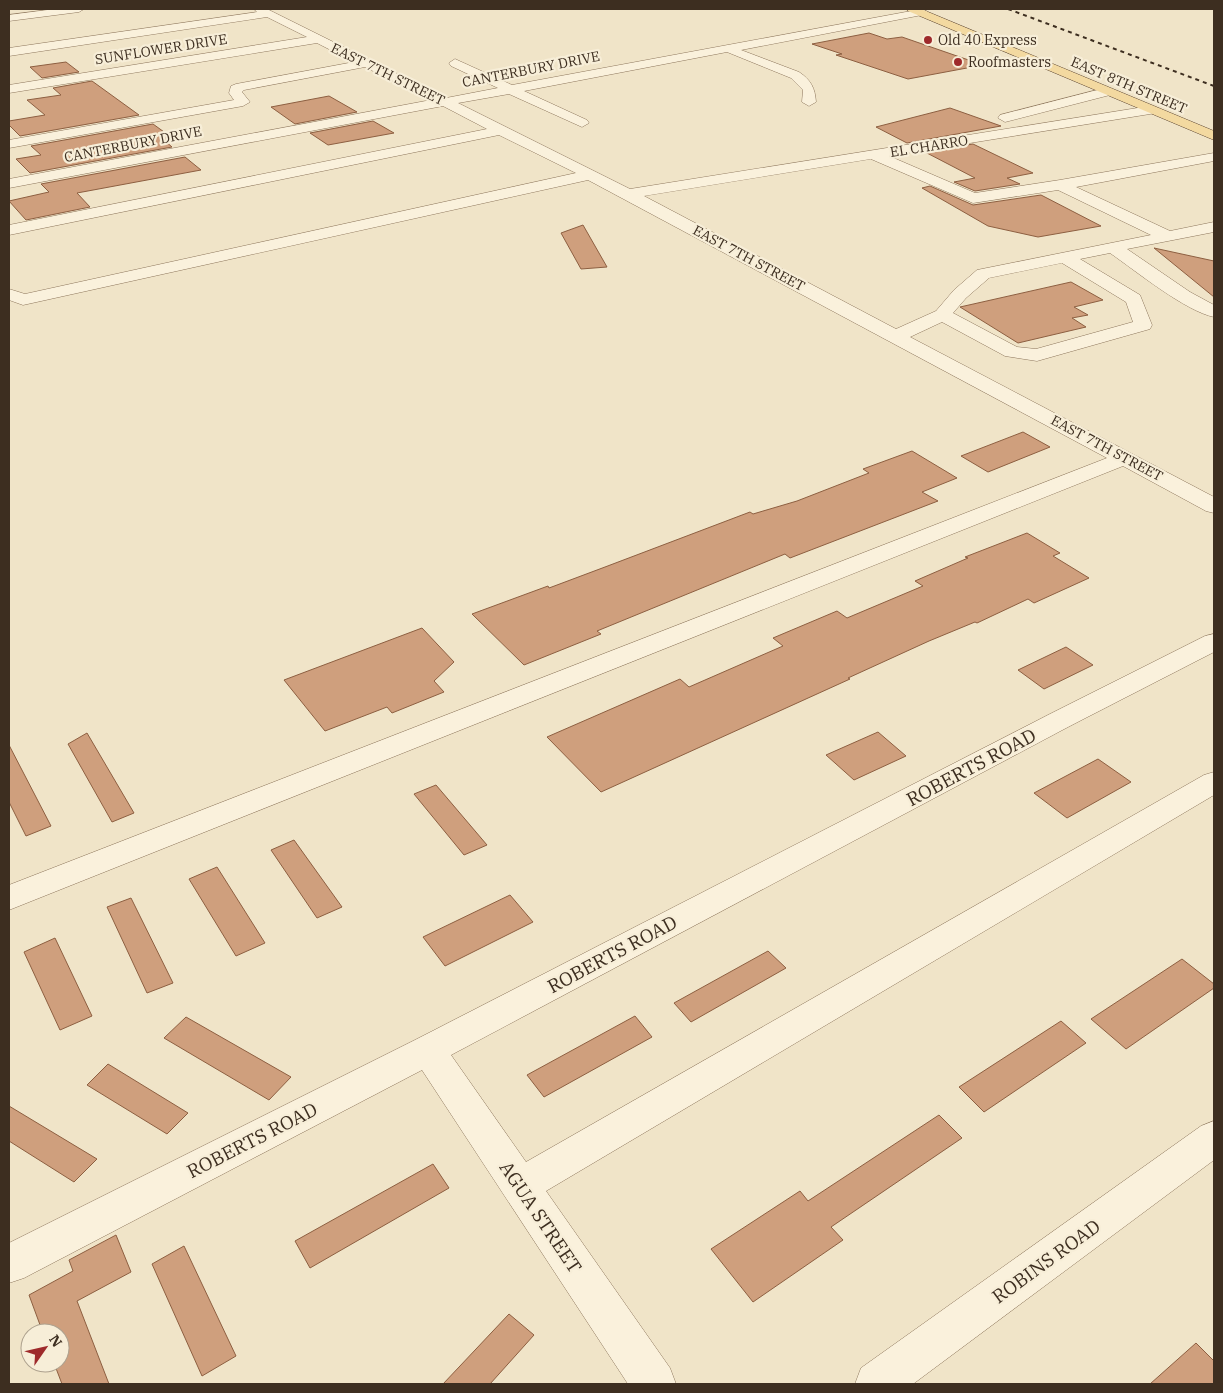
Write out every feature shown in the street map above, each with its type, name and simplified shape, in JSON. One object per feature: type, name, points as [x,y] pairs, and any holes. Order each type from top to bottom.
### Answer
[{"type":"main road","name":"CANTERBURY DRIVE","points":[[917,11],[942,9]]},
{"type":"main road","name":"EAST 8TH STREET","points":[[917,11],[1214,136]]},
{"type":"street","points":[[9,18],[79,9]]},
{"type":"street","name":"CANTERBURY DRIVE","points":[[9,184],[729,49],[917,11]]},
{"type":"street","points":[[9,52],[268,14]]},
{"type":"street","name":"EAST 7TH STREET","points":[[268,14],[628,194],[1214,506]]},
{"type":"street","name":"SUNFLOWER DRIVE","points":[[9,89],[318,39]]},
{"type":"street","points":[[729,49],[795,75],[802,80],[809,90],[808,102]]},
{"type":"street","points":[[647,53],[664,61]]},
{"type":"street","points":[[9,144],[243,102],[235,93],[236,89],[241,86],[366,63]]},
{"type":"street","points":[[455,63],[514,89],[582,123]]},
{"type":"street","points":[[489,78],[508,74]]},
{"type":"street","points":[[996,120],[1106,92]]},
{"type":"street","name":"EL CHARRO","points":[[873,155],[1150,110]]},
{"type":"street","points":[[9,230],[500,130]]},
{"type":"street","points":[[628,194],[873,155]]},
{"type":"street","name":"EL CHARRO","points":[[873,155],[972,198],[1060,185],[1214,157]]},
{"type":"street","points":[[14,299],[589,175]]},
{"type":"street","points":[[1060,185],[1169,236]]},
{"type":"street","points":[[897,336],[942,316],[960,294],[983,274],[1214,227]]},
{"type":"street","points":[[1114,248],[1184,296],[1214,312]]},
{"type":"street","points":[[942,316],[1012,352],[1037,355],[1143,325],[1134,299],[1065,258]]},
{"type":"street","points":[[9,898],[1125,458]]},
{"type":"street","name":"ROBERTS ROAD","points":[[9,1264],[428,1050],[1058,721],[1214,642]]},
{"type":"street","points":[[520,1186],[1214,782]]},
{"type":"street","name":"AGUA STREET","points":[[428,1050],[654,1384]]},
{"type":"street","name":"ROBINS ROAD","points":[[877,1384],[1214,1138]]},
{"type":"building","points":[[869,33],[887,39],[902,37],[983,65],[908,79],[836,55],[842,54],[812,44]]},
{"type":"building","points":[[66,62],[79,72],[42,78],[30,67]]},
{"type":"building","points":[[92,81],[139,115],[20,136],[9,125],[9,121],[45,115],[27,100],[61,95],[53,88]]},
{"type":"building","points":[[329,96],[357,112],[295,124],[271,107]]},
{"type":"building","points":[[950,108],[1001,126],[907,143],[876,127]]},
{"type":"building","points":[[373,121],[394,133],[328,145],[310,133]]},
{"type":"building","points":[[153,124],[171,137],[164,140],[172,147],[30,173],[16,159],[41,155],[31,146]]},
{"type":"building","points":[[973,144],[1033,173],[1007,178],[1020,184],[975,191],[954,182],[975,178],[925,152]]},
{"type":"building","points":[[185,157],[201,170],[77,193],[90,207],[26,220],[9,201],[49,192],[41,184]]},
{"type":"building","points":[[930,186],[973,205],[1041,195],[1101,226],[1038,237],[988,226],[922,188]]},
{"type":"building","points":[[583,225],[607,267],[581,269],[561,233]]},
{"type":"building","points":[[1154,248],[1214,261],[1214,297]]},
{"type":"building","points":[[1071,282],[1103,300],[1074,307],[1088,315],[1072,318],[1086,327],[1018,343],[960,307]]},
{"type":"building","points":[[1023,432],[1050,447],[988,472],[961,456]]},
{"type":"building","points":[[912,451],[957,478],[922,492],[938,501],[790,558],[785,554],[597,631],[601,634],[524,665],[472,614],[548,586],[549,588],[750,512],[753,514],[797,501],[869,473],[863,469]]},
{"type":"building","points":[[1027,533],[1060,553],[1053,556],[1089,578],[1034,603],[1028,599],[977,623],[975,622],[929,641],[601,792],[547,737],[680,679],[689,687],[783,646],[773,638],[837,611],[847,618],[923,586],[915,581],[968,558],[965,557]]},
{"type":"building","points":[[422,628],[454,662],[434,681],[444,692],[392,713],[387,707],[325,731],[284,680]]},
{"type":"building","points":[[1066,647],[1093,665],[1044,689],[1018,670]]},
{"type":"building","points":[[878,732],[906,756],[854,780],[826,755]]},
{"type":"building","points":[[87,733],[134,813],[112,822],[68,744]]},
{"type":"building","points":[[9,745],[51,826],[26,836],[9,802]]},
{"type":"building","points":[[1098,759],[1131,782],[1067,818],[1034,793]]},
{"type":"building","points":[[436,785],[487,845],[464,855],[414,794]]},
{"type":"building","points":[[294,840],[342,907],[317,918],[271,850]]},
{"type":"building","points":[[217,867],[265,943],[236,956],[189,879]]},
{"type":"building","points":[[510,895],[533,922],[445,966],[423,937]]},
{"type":"building","points":[[131,898],[173,983],[147,993],[107,907]]},
{"type":"building","points":[[55,938],[92,1016],[60,1030],[24,952]]},
{"type":"building","points":[[768,951],[786,968],[691,1022],[674,1003]]},
{"type":"building","points":[[1182,959],[1214,984],[1214,988],[1126,1049],[1091,1019]]},
{"type":"building","points":[[635,1016],[652,1037],[544,1097],[527,1075]]},
{"type":"building","points":[[186,1017],[291,1077],[269,1100],[164,1038]]},
{"type":"building","points":[[1061,1021],[1086,1043],[984,1112],[959,1087]]},
{"type":"building","points":[[108,1064],[188,1113],[167,1134],[87,1085]]},
{"type":"building","points":[[9,1106],[97,1159],[74,1182],[9,1141]]},
{"type":"building","points":[[939,1115],[962,1138],[831,1227],[843,1240],[753,1302],[711,1249],[800,1191],[808,1201]]},
{"type":"building","points":[[433,1164],[449,1188],[310,1268],[295,1241]]},
{"type":"building","points":[[116,1235],[131,1272],[77,1301],[109,1384],[62,1384],[58,1373],[70,1373],[70,1323],[39,1323],[29,1295],[73,1271],[69,1260]]},
{"type":"building","points":[[184,1246],[236,1356],[202,1376],[152,1264]]},
{"type":"building","points":[[509,1314],[534,1335],[490,1384],[443,1384]]},
{"type":"building","points":[[1196,1343],[1214,1361],[1214,1384],[1150,1384]]},
{"type":"railway","points":[[1008,9],[1214,86]]},
{"type":"place","name":"Old 40 Express","points":[[928,40]]},
{"type":"place","name":"Roofmasters","points":[[958,62]]}]
